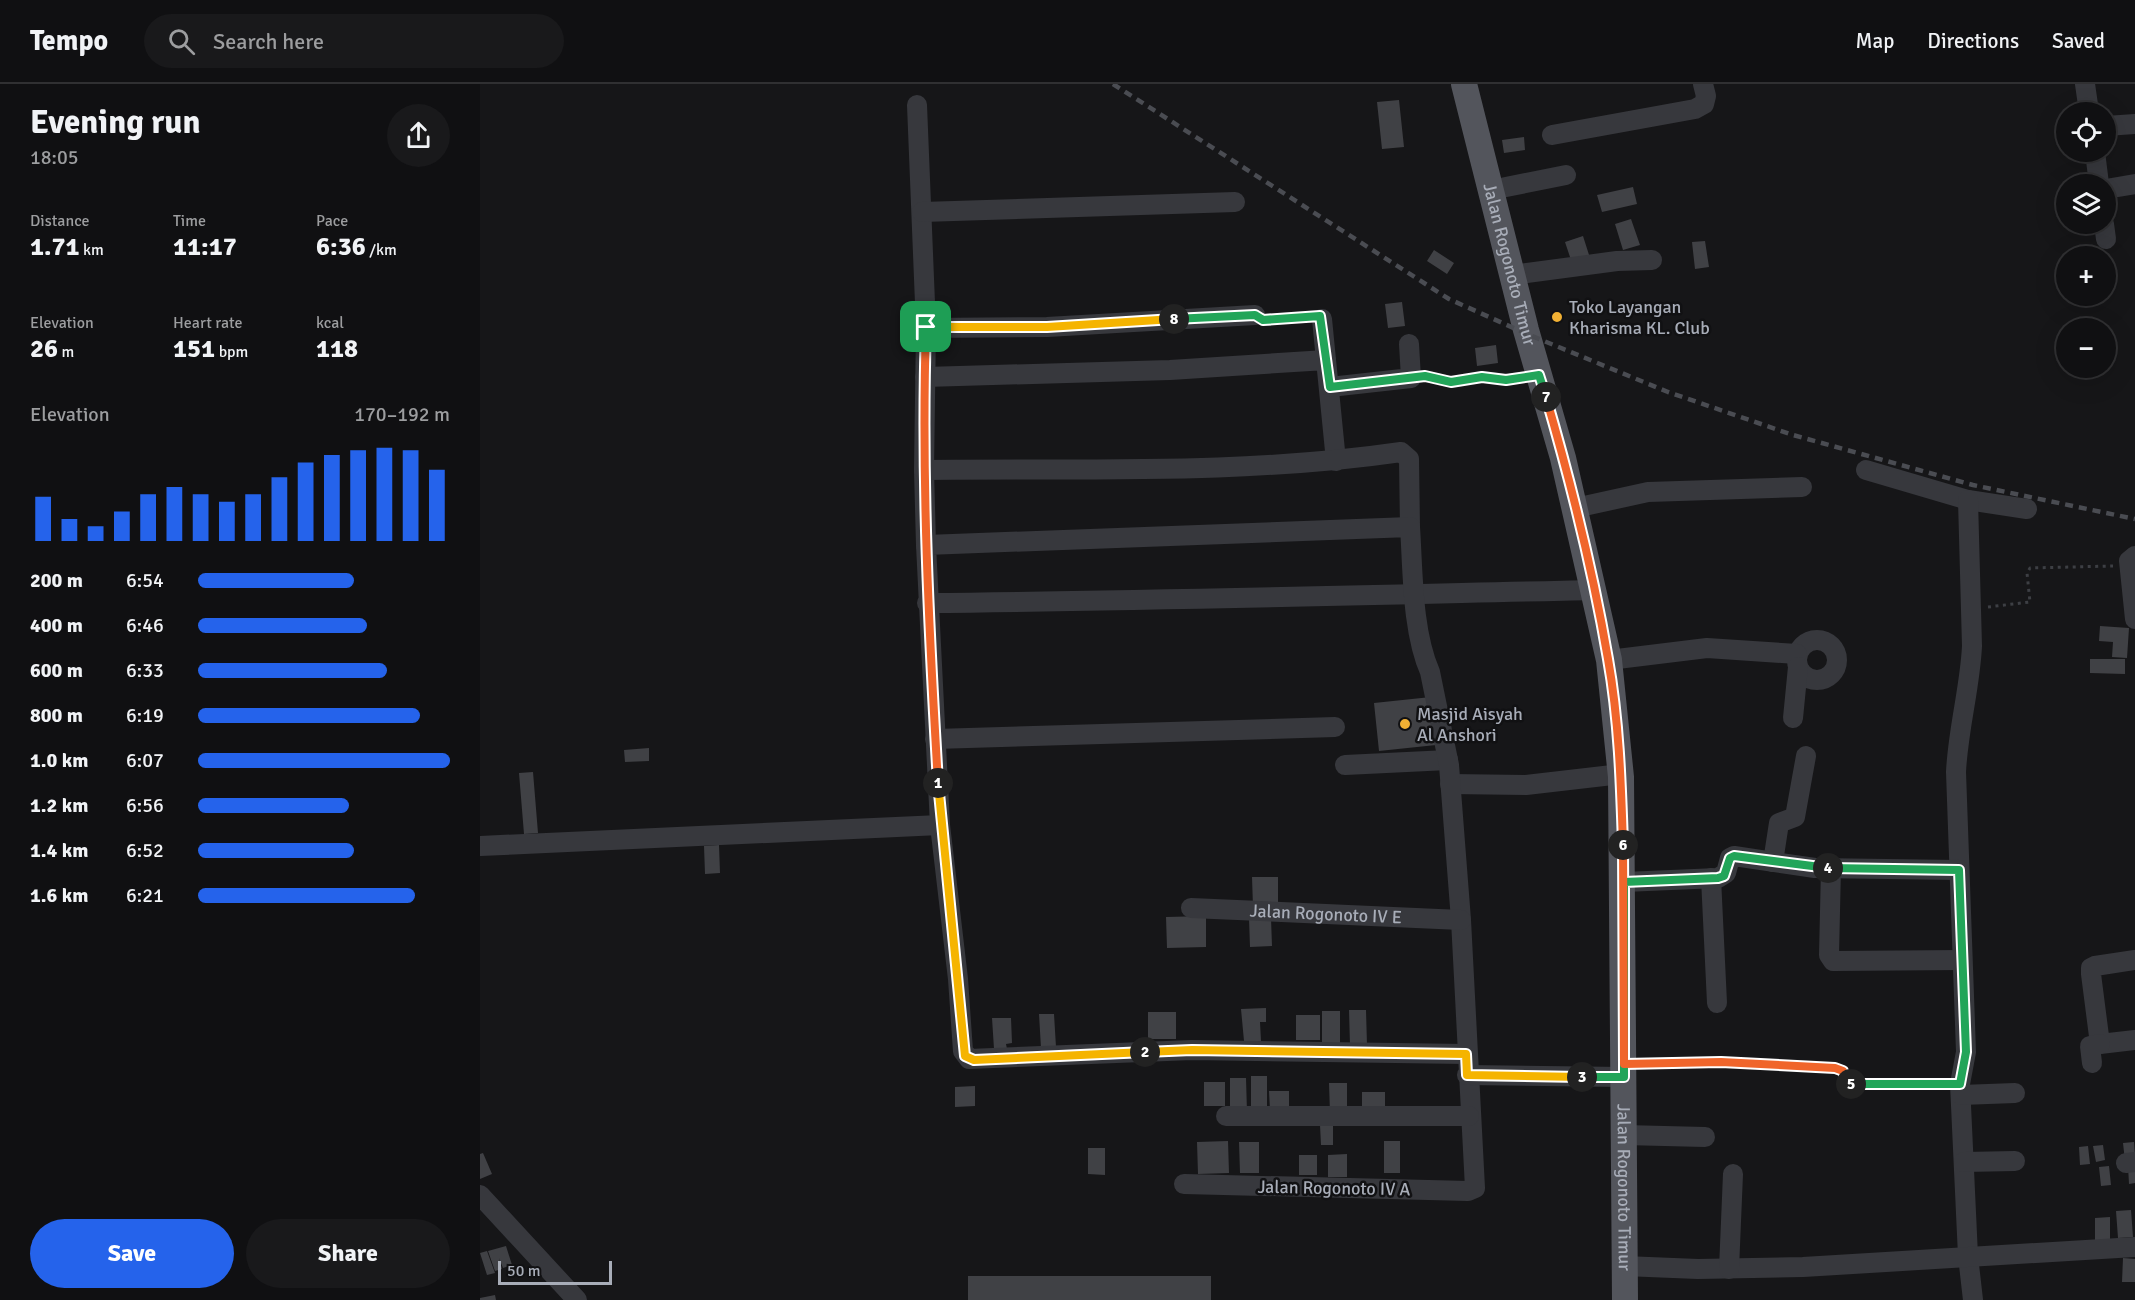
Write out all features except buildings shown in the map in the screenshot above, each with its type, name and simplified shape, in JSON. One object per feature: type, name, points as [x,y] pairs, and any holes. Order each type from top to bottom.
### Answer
[{"type":"main road","name":"Jalan Rogonoto Timur","points":[[1464,84],[1512,275],[1575,508],[1609,660],[1621,774],[1624,882],[1625,1300]]},
{"type":"street","points":[[1552,135],[1695,109],[1704,104],[1706,96],[1703,84]]},
{"type":"street","points":[[2085,84],[2088,102]]},
{"type":"street","points":[[917,105],[926,327],[924,470],[927,603],[940,825],[958,979],[963,1051],[969,1059],[1192,1050],[1466,1054]]},
{"type":"street","points":[[2116,125],[2135,124]]},
{"type":"street","points":[[1491,190],[1566,175]]},
{"type":"street","points":[[2116,187],[2135,184]]},
{"type":"street","points":[[922,212],[1235,202]]},
{"type":"street","points":[[1512,275],[1592,264],[1652,260]]},
{"type":"street","points":[[926,327],[1047,327],[1255,315]]},
{"type":"street","points":[[1322,319],[1336,461]]},
{"type":"street","points":[[1330,387],[1411,378],[1409,344]]},
{"type":"street","points":[[925,377],[1170,370],[1326,360]]},
{"type":"street","points":[[924,470],[1170,468],[1336,461],[1401,452],[1409,459],[1414,594],[1425,660],[1430,672],[1448,760],[1461,920],[1469,1116],[1226,1116]]},
{"type":"street","points":[[1866,470],[1968,500],[2026,510]]},
{"type":"street","points":[[1575,508],[1648,492],[1802,488]]},
{"type":"street","points":[[1968,500],[1971,668],[1958,739],[1956,772],[1966,1052],[1961,1090],[1968,1256],[1973,1300]]},
{"type":"street","points":[[926,545],[1410,527]]},
{"type":"street","points":[[2132,561],[2135,619]]},
{"type":"street","points":[[927,603],[1222,601],[1594,590]]},
{"type":"street","points":[[1609,660],[1707,648],[1798,661],[1793,718]]},
{"type":"street","points":[[935,739],[1335,727]]},
{"type":"street","points":[[1773,862],[1779,823],[1795,817],[1806,756]]},
{"type":"street","points":[[1345,765],[1448,760]]},
{"type":"street","points":[[1450,784],[1526,785],[1621,774]]},
{"type":"street","points":[[480,846],[940,825]]},
{"type":"street","points":[[1624,882],[1724,876],[1730,858],[1734,856],[1832,868],[1959,870]]},
{"type":"street","points":[[1832,868],[1829,955],[1833,961],[1962,960]]},
{"type":"street","points":[[1711,878],[1717,1003]]},
{"type":"street","name":"Jalan Rogonoto IV E","points":[[1191,908],[1461,920]]},
{"type":"street","points":[[2100,1044],[2091,968],[2135,960]]},
{"type":"street","points":[[2092,1063],[2090,1046],[2135,1040]]},
{"type":"street","points":[[1467,1075],[1624,1071]]},
{"type":"street","points":[[1961,1090],[2015,1093]]},
{"type":"street","name":"Jalan Rogonoto IV A","points":[[1185,1184],[1468,1191],[1475,1188],[1469,1116]]},
{"type":"street","points":[[1624,1135],[1705,1137]]},
{"type":"street","points":[[1964,1162],[2015,1161]]},
{"type":"street","points":[[1729,1269],[1733,1174]]},
{"type":"street","points":[[480,1194],[577,1300]]},
{"type":"street","points":[[1624,1266],[1729,1269],[1803,1268],[2135,1247]]},
{"type":"path","points":[[1255,315],[1263,320],[1318,315],[1322,319]]},
{"type":"path","points":[[1411,378],[1430,376],[1451,382],[1482,377],[1506,380],[1539,375]]},
{"type":"path","points":[[1971,608],[2028,603],[2030,598],[2026,573],[2030,568],[2132,561]]},
{"type":"path","points":[[1624,1071],[1721,1062],[1835,1068],[1843,1071],[1844,1078],[1850,1084],[1961,1090]]},
{"type":"railway","points":[[1113,84],[1449,299],[1527,334],[1668,392],[1793,435],[1973,485],[2135,519]]},
{"type":"place","name":"Toko Layangan Kharisma KL. Club","points":[[1557,317]]},
{"type":"place","name":"Masjid Aisyah Al Anshori","points":[[1405,724]]},
{"type":"route","points":[[926,327],[924,470],[927,603],[940,825],[958,979],[963,1051],[969,1059],[1192,1050],[1466,1054],[1467,1075],[1624,1077],[1624,882],[1718,878],[1724,876],[1730,858],[1734,856],[1815,868],[1959,870],[1966,1052],[1960,1084],[1850,1084],[1846,1083],[1843,1071],[1835,1068],[1721,1062],[1624,1064],[1624,882],[1621,777],[1609,660],[1563,458],[1539,375],[1506,380],[1482,377],[1451,382],[1435,376],[1425,376],[1330,387],[1322,319],[1319,315],[1263,320],[1255,315],[1047,327],[926,327]]}]
